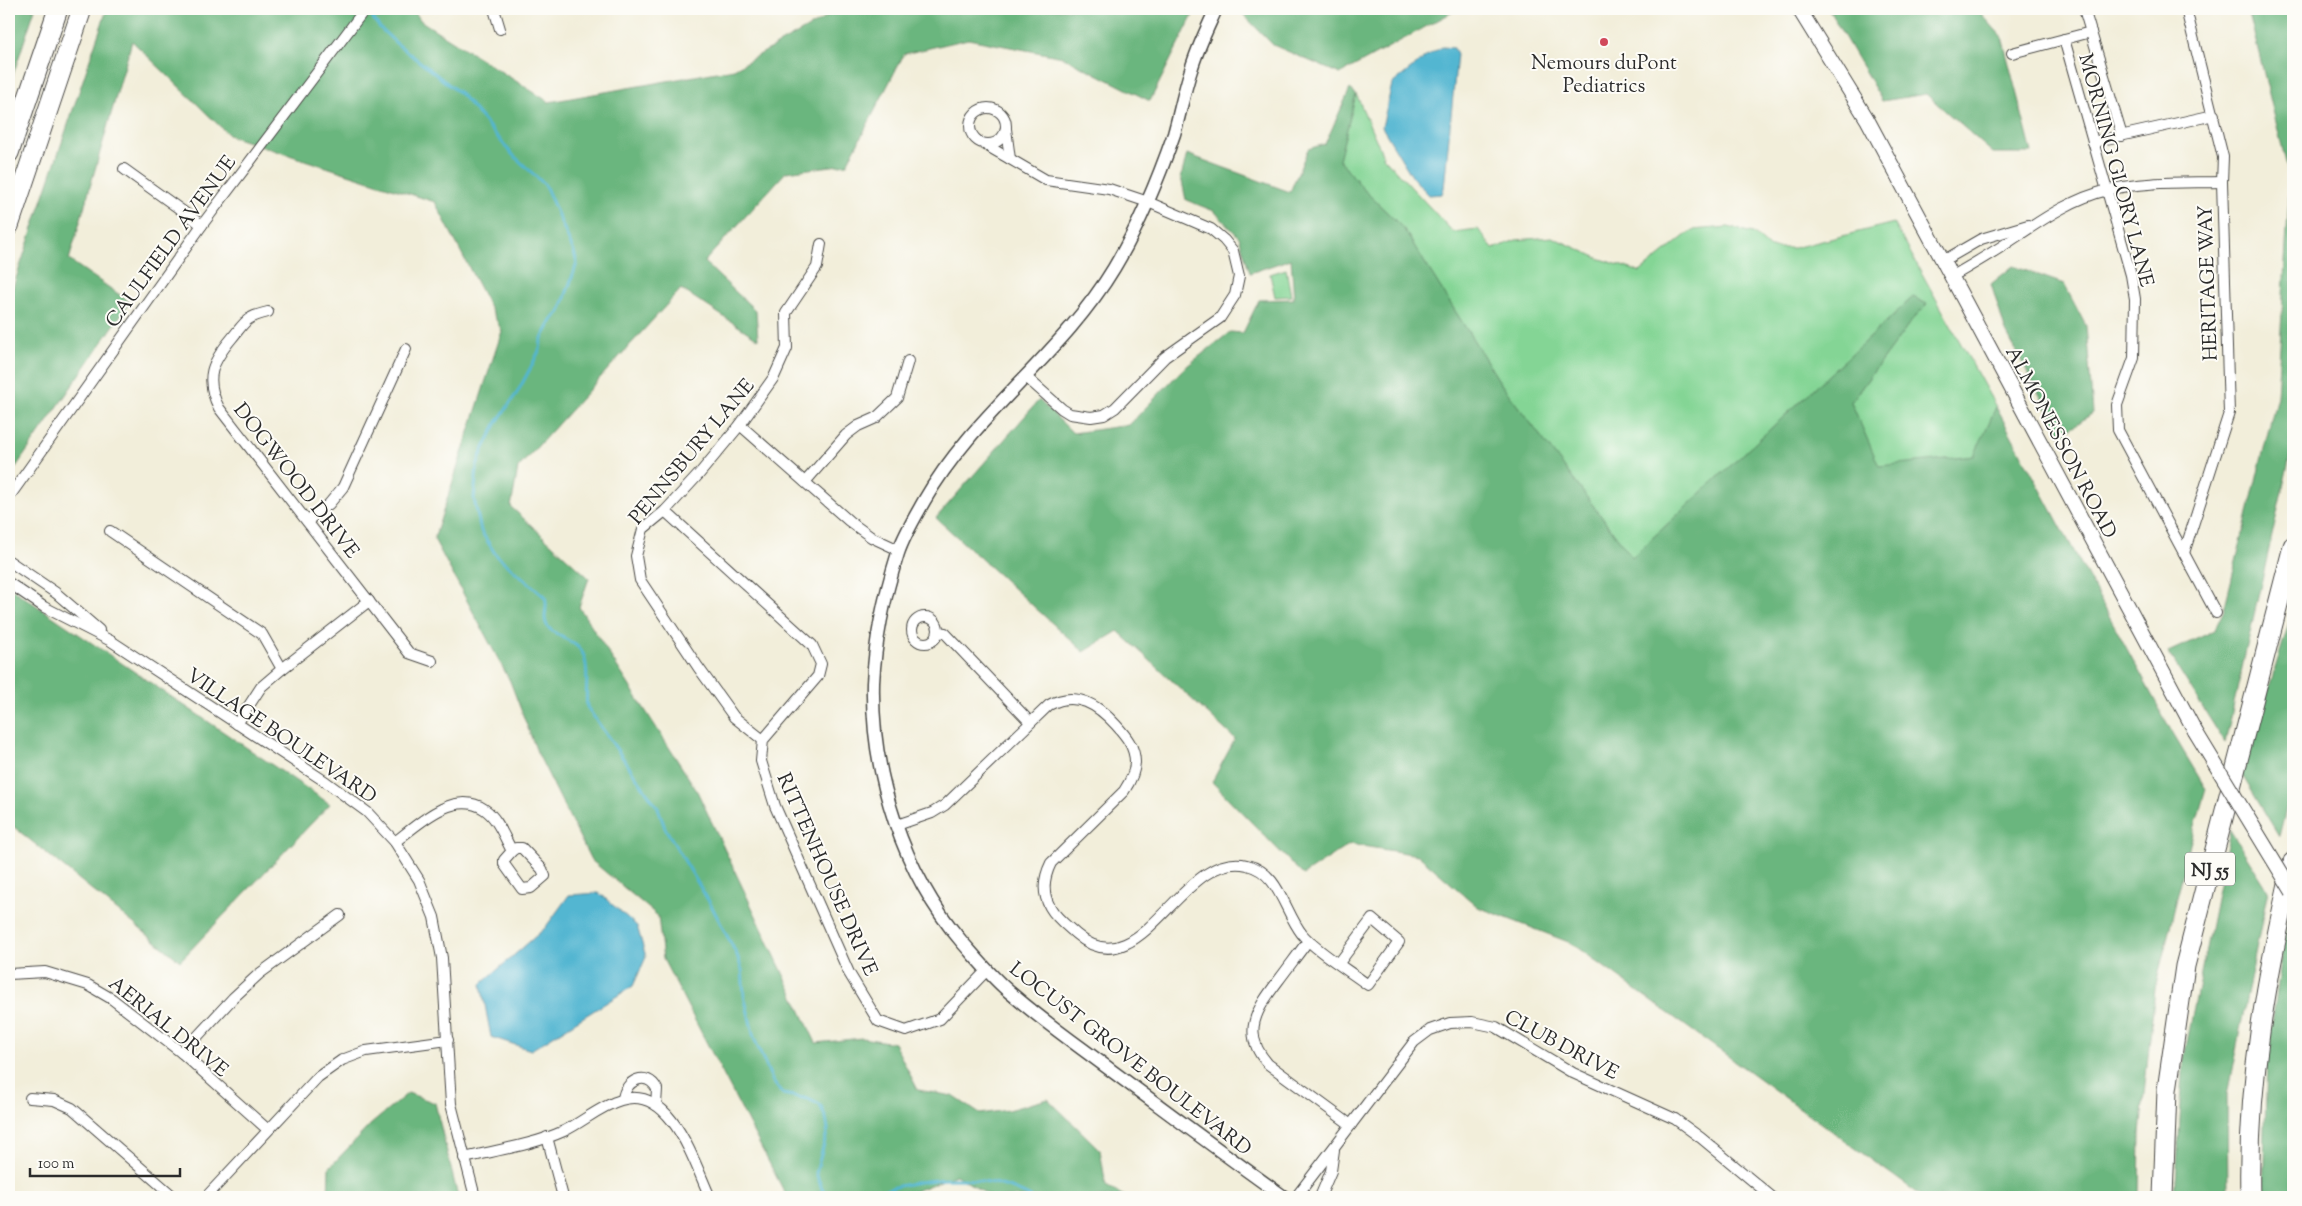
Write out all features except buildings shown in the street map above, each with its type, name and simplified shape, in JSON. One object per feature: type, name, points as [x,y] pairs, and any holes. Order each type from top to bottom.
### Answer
[{"type":"highway","points":[[9,153],[58,9]]},
{"type":"highway","points":[[9,226],[82,9]]},
{"type":"highway","name":"NJ 55","points":[[2164,1197],[2167,1090],[2185,966],[2293,546]]},
{"type":"highway","points":[[2250,1197],[2249,1150],[2258,1039],[2270,963],[2293,862]]},
{"type":"main road","name":"ALMONESSON ROAD","points":[[1799,9],[1867,119],[2195,731],[2293,892]]},
{"type":"street","points":[[494,9],[500,29]]},
{"type":"street","name":"LOCUST GROVE BOULEVARD","points":[[1216,9],[1192,67],[1174,133],[1148,202],[1124,250],[1088,307],[947,466],[923,502],[899,550],[883,614],[873,681],[874,722],[882,774],[897,825],[918,878],[942,916],[987,970],[1020,1001],[1232,1161],[1284,1197]]},
{"type":"street","points":[[2084,9],[2122,136]]},
{"type":"street","name":"HERITAGE WAY","points":[[2184,554],[2229,413],[2222,182],[2223,157],[2186,9]]},
{"type":"street","name":"CAULFIELD AVENUE","points":[[9,497],[202,225],[363,11]]},
{"type":"street","points":[[2012,53],[2091,32]]},
{"type":"street","name":"MORNING GLORY LANE","points":[[2064,39],[2131,275],[2135,299],[2134,358],[2117,405],[2118,430],[2216,613]]},
{"type":"street","points":[[1010,159],[1004,118],[996,109],[984,108],[978,111],[971,120],[970,126],[974,138],[1031,173],[1052,182],[1109,189],[1148,202],[1211,229],[1229,246],[1236,260],[1238,276],[1232,303],[1214,324],[1164,357],[1115,408],[1104,415],[1091,418],[1070,414],[1026,377]]},
{"type":"street","points":[[2093,142],[2214,115]]},
{"type":"street","points":[[983,144],[996,143],[1001,140],[1006,129]]},
{"type":"street","points":[[124,169],[202,225]]},
{"type":"street","points":[[1951,277],[2034,223],[2070,204],[2106,190],[2136,185],[2222,182]]},
{"type":"street","points":[[1943,261],[1981,240],[2034,223]]},
{"type":"street","name":"PENNSBURY LANE","points":[[763,740],[734,717],[698,667],[640,580],[636,556],[642,529],[665,511],[740,425],[778,370],[787,348],[786,313],[817,267],[821,244]]},
{"type":"street","name":"DOGWOOD DRIVE","points":[[268,312],[250,316],[216,358],[212,373],[211,393],[219,408],[409,653],[432,661]]},
{"type":"street","points":[[307,521],[329,504],[342,487],[406,349]]},
{"type":"street","points":[[806,482],[846,435],[858,426],[876,418],[897,398],[908,361]]},
{"type":"street","points":[[740,425],[849,521],[871,537],[899,550]]},
{"type":"street","points":[[665,511],[812,644],[821,664],[818,676],[763,740]]},
{"type":"street","points":[[110,532],[262,634],[282,669]]},
{"type":"street","name":"VILLAGE BOULEVARD","points":[[9,561],[56,593],[111,641]]},
{"type":"street","name":"VILLAGE BOULEVARD","points":[[9,583],[44,607],[111,641],[350,799],[374,819],[395,842],[421,885],[436,924],[442,958],[451,1104],[475,1197]]},
{"type":"street","points":[[237,724],[262,687],[282,669],[369,601]]},
{"type":"street","points":[[938,632],[945,633],[1030,722]]},
{"type":"street","points":[[897,825],[932,813],[945,805],[1044,709],[1060,700],[1084,700],[1098,707],[1126,736],[1134,755],[1133,773],[1124,791],[1058,854],[1047,870],[1044,892],[1049,906],[1057,916],[1078,936],[1098,946],[1112,947],[1127,944],[1138,937],[1205,874],[1221,865],[1235,863],[1254,867],[1266,874],[1276,888],[1296,925],[1308,941],[1368,985],[1399,942],[1372,919],[1340,963]]},
{"type":"street","name":"RITTENHOUSE DRIVE","points":[[763,740],[761,761],[775,806],[849,973],[878,1022],[906,1031],[940,1019],[987,970]]},
{"type":"street","points":[[395,842],[431,814],[449,806],[466,803],[484,808],[496,822],[512,851]]},
{"type":"street","points":[[182,1053],[232,998],[259,974],[340,915]]},
{"type":"street","points":[[1308,941],[1260,1005],[1255,1018],[1253,1034],[1259,1053],[1268,1064],[1351,1125]]},
{"type":"street","name":"AERIAL DRIVE","points":[[9,974],[45,972],[88,985],[112,999],[182,1053],[267,1129]]},
{"type":"street","name":"CLUB DRIVE","points":[[1296,1197],[1334,1150],[1404,1054],[1422,1035],[1436,1027],[1450,1023],[1480,1023],[1508,1034],[1573,1072],[1675,1119],[1772,1197]]},
{"type":"street","points":[[206,1197],[318,1076],[342,1060],[366,1051],[448,1040]]},
{"type":"street","points":[[624,1099],[629,1083],[644,1078],[651,1081],[657,1089],[656,1105]]},
{"type":"street","points":[[30,1098],[54,1100],[72,1108],[174,1197]]},
{"type":"street","points":[[464,1158],[547,1137],[572,1126],[611,1104],[624,1099],[640,1099],[656,1105],[670,1117],[710,1197]]},
{"type":"street","points":[[547,1137],[563,1197]]},
{"type":"street","points":[[1320,1197],[1331,1171],[1334,1150]]},
{"type":"green space","points":[[9,9],[35,9],[9,87]]},
{"type":"green space","points":[[107,9],[413,9],[421,21],[549,102],[734,69],[825,18],[833,9],[1196,9],[1150,101],[1063,57],[968,39],[904,54],[847,164],[786,172],[704,262],[756,311],[758,339],[681,289],[518,468],[511,507],[589,578],[579,607],[697,791],[816,1043],[862,1038],[894,1043],[918,1090],[953,1096],[980,1114],[1008,1110],[1048,1099],[1100,1150],[1106,1186],[1126,1197],[991,1197],[956,1175],[900,1197],[787,1197],[663,959],[658,916],[591,860],[537,752],[510,681],[434,539],[502,331],[435,202],[230,136],[132,41],[69,260],[130,302],[9,477],[9,299]]},
{"type":"green space","points":[[1238,9],[1458,9],[1340,74],[1273,45]]},
{"type":"green space","points":[[1829,9],[1977,9],[2002,37],[2032,153],[1993,153],[1926,94],[1882,101]]},
{"type":"green space","points":[[2248,9],[2293,9],[2293,443],[2225,743],[2168,652],[2214,631],[2224,610],[2277,396],[2290,179]]},
{"type":"green space","points":[[1350,89],[1356,94],[1339,159],[1366,192],[1403,228],[1501,384],[1632,557],[1913,297],[1927,304],[1911,321],[1851,402],[1879,466],[1974,456],[1996,407],[2173,734],[2206,789],[2190,844],[2155,989],[2140,1133],[2139,1197],[1923,1197],[1571,943],[1478,907],[1418,855],[1350,844],[1303,875],[1212,782],[1235,739],[1118,631],[1084,652],[936,518],[1039,400],[1073,433],[1129,425],[1182,370],[1230,332],[1243,333],[1259,300],[1294,299],[1291,259],[1250,273],[1239,237],[1214,211],[1186,200],[1181,177],[1187,154],[1290,192],[1308,149],[1325,144]]},
{"type":"green space","points":[[1356,94],[1384,158],[1453,232],[1478,229],[1493,249],[1516,240],[1552,237],[1598,258],[1640,272],[1692,230],[1728,227],[1753,233],[1770,248],[1794,248],[1894,223],[1996,407],[1975,456],[1879,467],[1851,402],[1911,321],[1926,304],[1913,297],[1632,557],[1501,384],[1403,228],[1366,192],[1339,159]]},
{"type":"green space","points":[[2013,266],[2064,284],[2086,326],[2093,413],[2061,435],[2006,332],[1991,284]]},
{"type":"green space","points":[[1286,269],[1291,296],[1275,297],[1270,274]]},
{"type":"green space","points":[[9,587],[330,804],[180,961],[9,823]]},
{"type":"green space","points":[[2293,610],[2293,781],[2279,836],[2242,775]]},
{"type":"green space","points":[[2230,830],[2268,890],[2227,1095],[2228,1197],[2175,1197],[2184,1057]]},
{"type":"green space","points":[[2287,922],[2293,933],[2293,1197],[2263,1197],[2267,1058]]},
{"type":"green space","points":[[408,1093],[435,1103],[458,1197],[328,1197],[329,1168],[370,1125]]},
{"type":"water","points":[[1442,47],[1454,48],[1457,54],[1444,188],[1442,194],[1429,195],[1413,178],[1382,127],[1392,84],[1427,56]]},
{"type":"water","points":[[599,893],[637,926],[646,957],[633,986],[531,1050],[491,1037],[481,984],[545,928],[569,895]]},
{"type":"waterway","points":[[367,10],[380,28],[396,43],[462,95],[512,154],[545,185],[574,252],[577,263],[560,312],[553,319],[541,340],[540,349],[531,367],[517,393],[497,422],[477,466],[474,499],[481,531],[496,555],[545,597],[545,620],[548,627],[574,644],[583,653],[587,671],[587,707],[658,808],[665,828],[711,905],[737,955],[742,970],[744,995],[754,1038],[773,1082],[783,1094],[808,1099],[820,1105],[826,1118],[828,1129],[816,1173],[822,1189],[828,1197]]},
{"type":"waterway","points":[[862,1197],[904,1185],[947,1179],[990,1183],[1011,1188],[1031,1197]]},
{"type":"place","name":"Nemours duPont Pediatrics","points":[[1604,42]]}]
